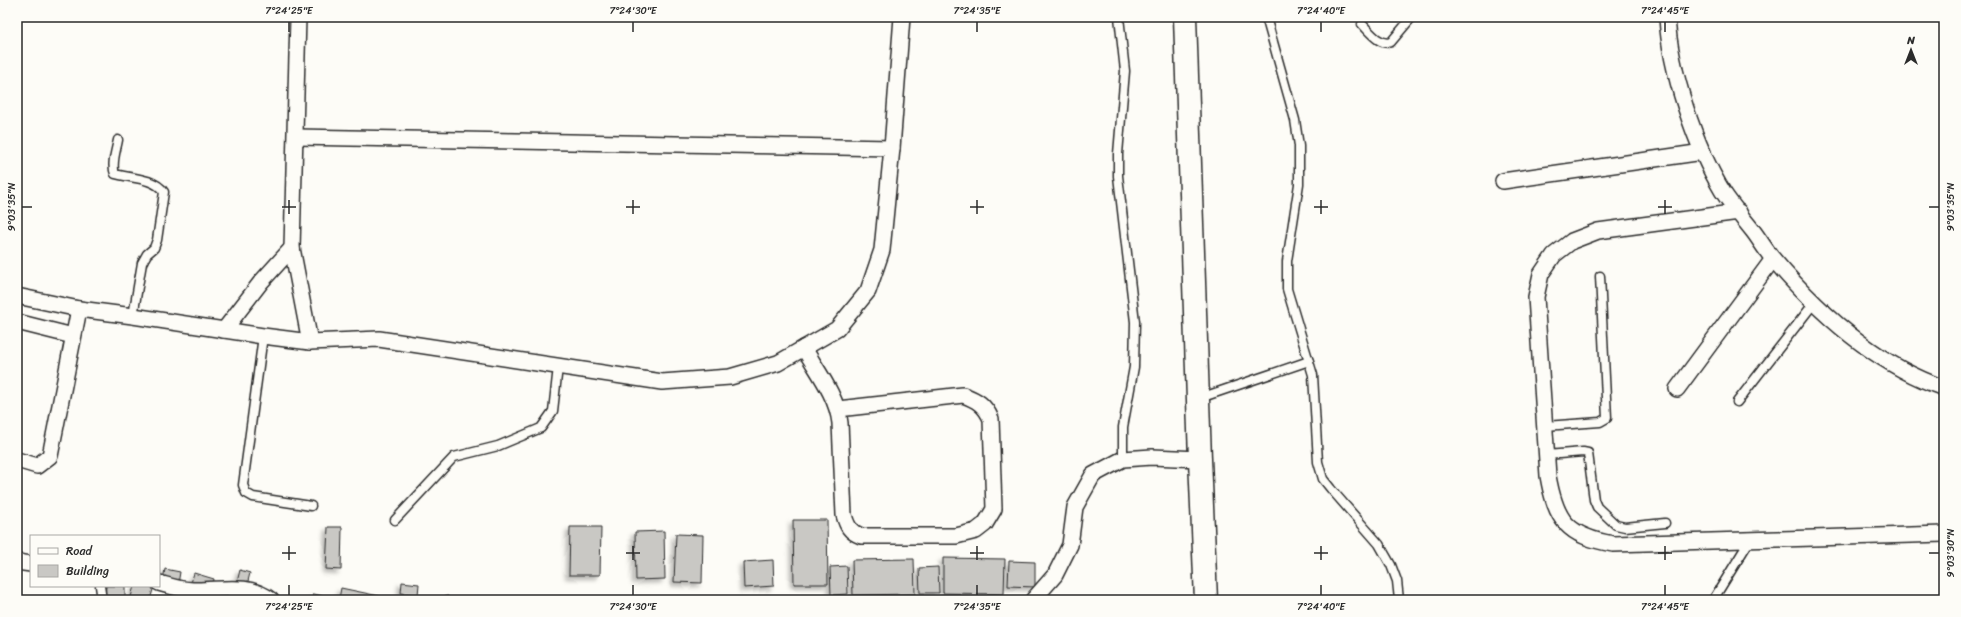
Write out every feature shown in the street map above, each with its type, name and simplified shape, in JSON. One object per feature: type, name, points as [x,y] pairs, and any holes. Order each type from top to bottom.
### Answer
[{"type":"main road","points":[[1185,17],[1206,600]]},
{"type":"street","points":[[298,17],[292,248],[310,342]]},
{"type":"street","points":[[17,296],[78,309],[262,336],[310,342],[379,339],[662,382],[730,377],[778,363],[837,329],[868,291],[882,250],[892,148],[902,17]]},
{"type":"street","points":[[1667,17],[1676,72],[1689,116],[1703,152],[1724,192],[1773,260],[1825,315],[1861,344],[1901,369],[1944,388]]},
{"type":"street","points":[[296,137],[892,148]]},
{"type":"street","points":[[1503,180],[1703,152]]},
{"type":"street","points":[[1739,212],[1598,231],[1572,241],[1554,255],[1541,274],[1536,297],[1547,455],[1552,501],[1560,517],[1575,532],[1593,540],[1613,544],[1944,534]]},
{"type":"street","points":[[224,330],[261,282],[292,248]]},
{"type":"street","points":[[1677,389],[1773,260]]},
{"type":"street","points":[[17,460],[37,466],[50,456],[78,309]]},
{"type":"street","points":[[17,322],[73,336]]},
{"type":"street","points":[[804,348],[829,391],[838,410],[840,423],[844,515],[847,526],[853,533],[861,536],[956,536],[976,531],[985,524],[994,509],[991,419],[981,403],[963,395],[838,410]]},
{"type":"street","points":[[1033,600],[1055,575],[1070,546],[1075,507],[1093,475],[1123,459],[1152,457],[1200,458]]},
{"type":"street","points":[[17,562],[30,564]]},
{"type":"street","points":[[167,590],[245,589],[266,596],[271,600]]},
{"type":"lane","points":[[1119,17],[1125,71],[1118,154],[1118,176],[1130,280],[1135,344],[1132,384],[1126,404],[1123,427],[1123,459]]},
{"type":"lane","points":[[1266,17],[1295,120],[1299,146],[1299,184],[1287,261],[1287,289],[1309,361],[1315,392],[1318,462],[1323,479],[1379,544],[1395,576],[1399,600]]},
{"type":"lane","points":[[1362,24],[1382,43],[1386,44],[1392,42],[1412,17]]},
{"type":"lane","points":[[118,140],[113,170],[115,174],[153,183],[160,186],[164,192],[154,248],[147,254],[142,263],[132,316]]},
{"type":"lane","points":[[1545,426],[1600,422],[1607,418],[1600,276]]},
{"type":"lane","points":[[1737,402],[1814,303]]},
{"type":"lane","points":[[262,336],[243,485],[246,493],[253,497],[311,506]]},
{"type":"lane","points":[[1198,399],[1309,361]]},
{"type":"lane","points":[[394,520],[454,457],[498,446],[541,428],[554,411],[558,367]]},
{"type":"lane","points":[[1547,455],[1583,452],[1588,453],[1594,500],[1597,507],[1616,525],[1625,526],[1665,523]]},
{"type":"lane","points":[[1713,600],[1750,540]]},
{"type":"lane","points":[[100,587],[102,600]]},
{"type":"building","points":[[793,520],[827,520],[828,584],[794,584]]},
{"type":"building","points":[[328,527],[342,527],[341,570],[326,569]]},
{"type":"building","points":[[570,527],[601,527],[600,575],[569,575]]},
{"type":"building","points":[[664,531],[665,579],[636,580],[635,532]]},
{"type":"building","points":[[676,534],[703,535],[702,583],[674,582]]},
{"type":"building","points":[[943,558],[1005,559],[1004,594],[943,593]]},
{"type":"building","points":[[914,559],[915,594],[853,595],[852,560]]},
{"type":"building","points":[[773,560],[774,586],[744,588],[743,562]]},
{"type":"building","points":[[1009,561],[1035,562],[1035,587],[1008,586]]},
{"type":"building","points":[[847,566],[848,594],[831,595],[830,567]]},
{"type":"building","points":[[938,567],[939,593],[920,593],[919,568]]},
{"type":"building","points":[[165,569],[180,572],[178,584],[163,580]]},
{"type":"building","points":[[240,570],[250,573],[247,585],[237,582]]},
{"type":"building","points":[[194,573],[214,579],[212,589],[191,583]]},
{"type":"building","points":[[402,582],[419,584],[418,595],[401,593]]},
{"type":"building","points":[[106,587],[125,587],[125,600],[105,600]]},
{"type":"building","points":[[134,587],[154,587],[150,600],[131,597]]},
{"type":"building","points":[[341,588],[379,596],[378,600],[339,599]]},
{"type":"building","points":[[313,594],[338,599],[312,600]]},
{"type":"building","points":[[411,596],[411,600],[380,600],[379,597]]},
{"type":"building","points":[[448,596],[448,600],[430,600],[430,599]]}]
